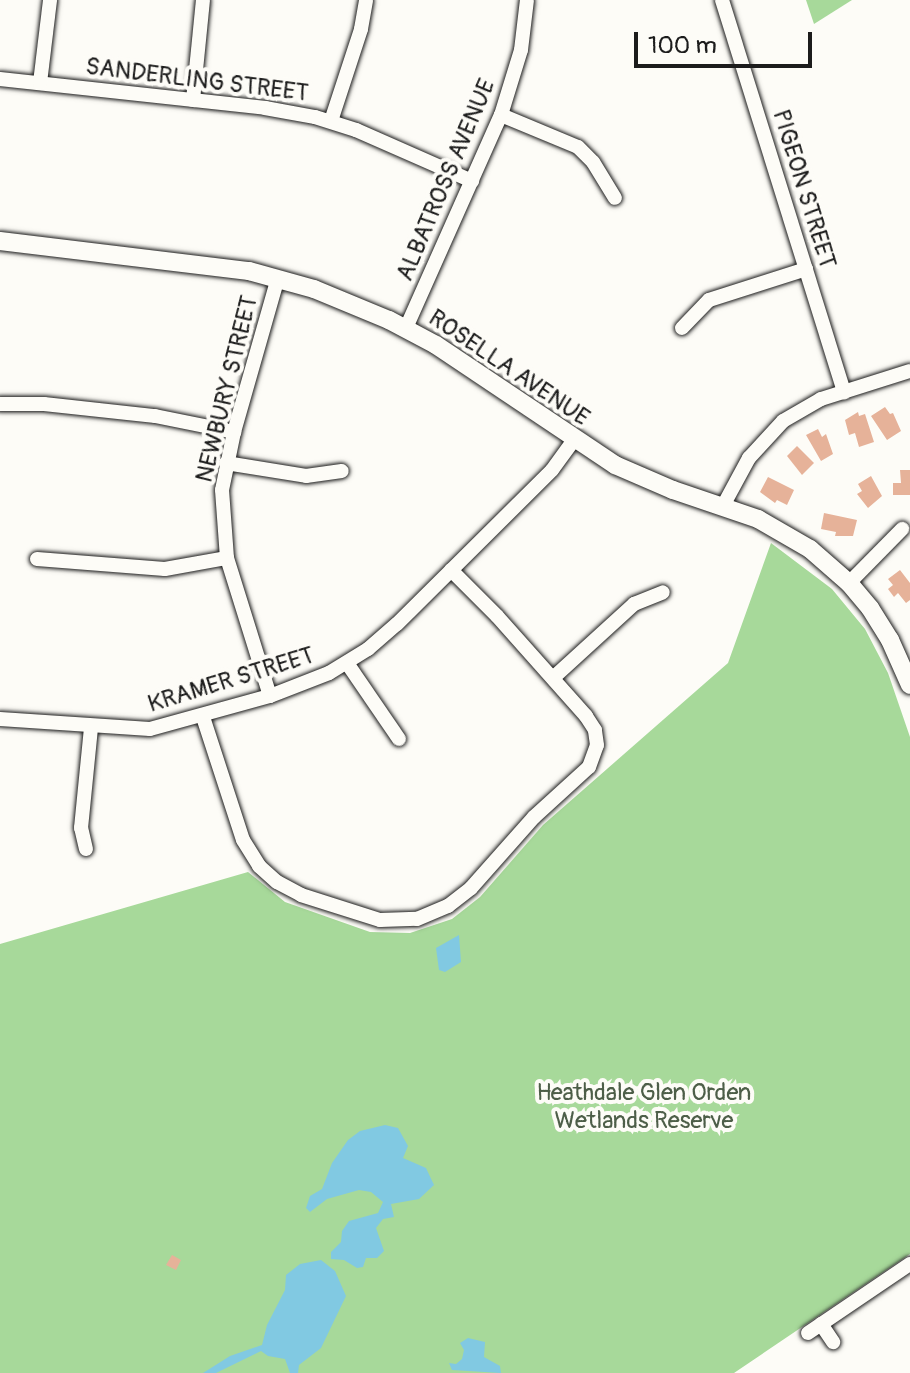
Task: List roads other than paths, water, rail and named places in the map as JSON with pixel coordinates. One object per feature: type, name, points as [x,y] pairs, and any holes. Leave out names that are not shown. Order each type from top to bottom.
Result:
[{"type":"street","points":[[40,83],[50,0]]},
{"type":"street","points":[[193,100],[203,0]]},
{"type":"street","points":[[331,121],[361,29],[366,0]]},
{"type":"street","name":"ALBATROSS AVENUE","points":[[406,328],[501,115],[521,50],[527,0]]},
{"type":"street","name":"PIGEON STREET","points":[[722,0],[844,392]]},
{"type":"street","name":"SANDERLING STREET","points":[[0,79],[265,108],[331,121],[472,181]]},
{"type":"street","points":[[501,115],[578,147],[593,162],[615,198]]},
{"type":"street","name":"ROSELLA AVENUE","points":[[0,241],[191,262],[278,278],[343,299],[406,328],[574,440],[654,483],[728,508],[787,533],[849,583],[890,640],[910,685]]},
{"type":"street","points":[[682,328],[709,300],[806,269]]},
{"type":"street","name":"NEWBURY STREET","points":[[270,696],[227,558],[222,529],[226,463],[278,278]]},
{"type":"street","points":[[728,508],[745,465],[783,421],[814,402],[910,371]]},
{"type":"street","points":[[0,404],[44,404],[155,416],[234,432]]},
{"type":"street","name":"KRAMER STREET","points":[[0,719],[150,729],[203,717],[312,681],[347,663],[397,624],[552,470],[574,440]]},
{"type":"street","points":[[226,463],[306,476],[342,471]]},
{"type":"street","points":[[849,583],[902,529]]},
{"type":"street","points":[[37,559],[165,569],[227,558]]},
{"type":"street","points":[[203,717],[239,830],[259,866],[277,882],[301,895],[372,919],[404,921],[439,911],[464,894],[521,830],[593,761],[597,745],[595,730],[553,678],[451,570]]},
{"type":"street","points":[[553,678],[634,604],[663,592]]},
{"type":"street","points":[[347,663],[399,739]]},
{"type":"street","points":[[86,849],[81,828],[91,727]]},
{"type":"street","points":[[808,1333],[909,1266]]},
{"type":"street","points":[[821,1324],[833,1342]]},
{"type":"water","points":[[459,935],[461,962],[445,972],[439,970],[436,948]]},
{"type":"water","points":[[385,1125],[398,1128],[408,1146],[403,1158],[426,1168],[434,1185],[419,1199],[391,1204],[394,1217],[383,1219],[376,1228],[384,1251],[377,1258],[366,1258],[363,1267],[357,1268],[344,1260],[331,1259],[331,1252],[341,1242],[342,1231],[349,1221],[378,1213],[383,1202],[371,1192],[359,1190],[327,1199],[310,1212],[306,1208],[310,1196],[322,1189],[332,1163],[348,1140],[360,1131]]},
{"type":"water","points":[[321,1260],[335,1271],[346,1296],[321,1348],[299,1365],[298,1373],[290,1373],[285,1359],[268,1356],[261,1351],[216,1373],[203,1373],[230,1356],[262,1345],[267,1325],[285,1290],[286,1275],[300,1264]]},
{"type":"water","points":[[468,1338],[485,1342],[484,1357],[500,1366],[501,1373],[452,1370],[449,1363],[456,1364],[462,1359],[464,1350],[460,1343]]},
{"type":"park label","name":"Heathdale Glen Orden Wetlands Reserve","points":[[644,1107]]}]
